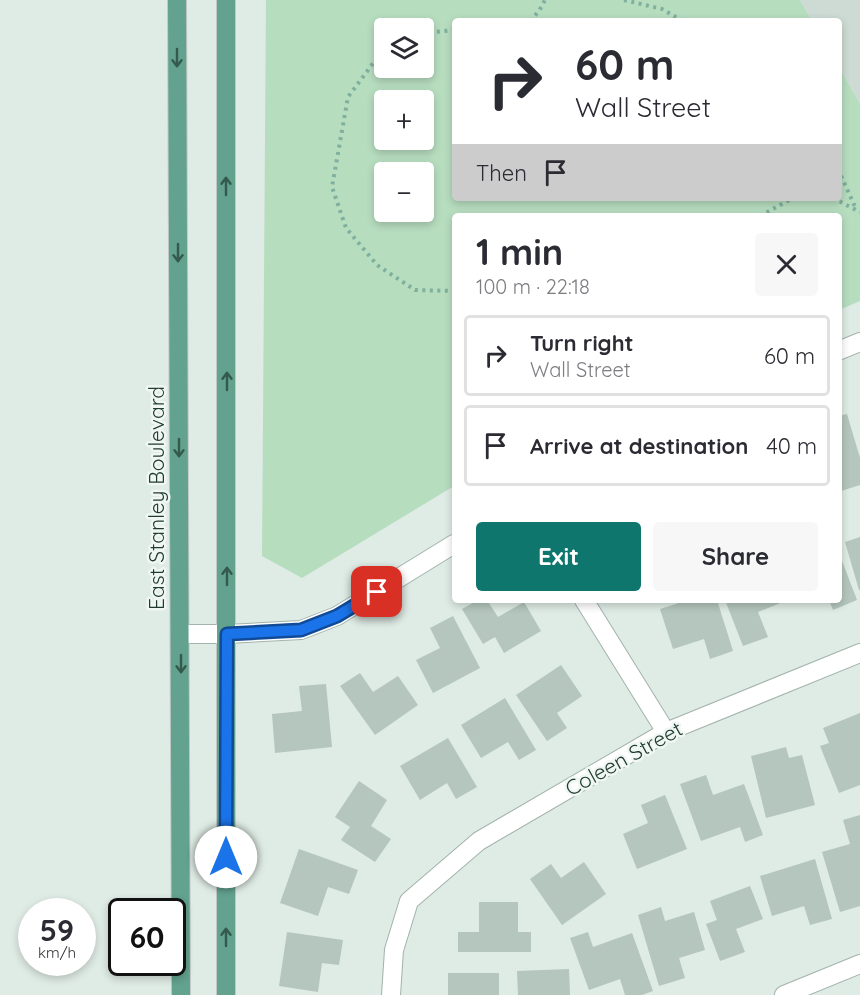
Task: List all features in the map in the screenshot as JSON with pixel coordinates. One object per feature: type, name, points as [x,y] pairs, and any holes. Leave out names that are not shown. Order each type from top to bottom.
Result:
[{"type":"main road","name":"East Stanley Boulevard","points":[[177,0],[181,995]]},
{"type":"main road","points":[[226,0],[226,995]]},
{"type":"street","points":[[842,349],[860,342]]},
{"type":"street","points":[[181,634],[301,630],[337,616],[452,545]]},
{"type":"street","points":[[586,603],[666,732]]},
{"type":"street","name":"Coleen Street","points":[[391,995],[394,950],[409,901],[479,840],[666,732],[860,653]]},
{"type":"street","points":[[784,995],[860,964]]},
{"type":"path","points":[[532,18],[545,0]]},
{"type":"path","points":[[624,0],[662,9],[678,18]]},
{"type":"path","points":[[434,32],[452,30]]},
{"type":"path","points":[[374,62],[348,97],[332,187],[346,228],[377,265],[416,290],[452,291]]},
{"type":"path","points":[[842,177],[858,211]]},
{"type":"path","points":[[766,213],[788,201]]},
{"type":"path","points":[[839,201],[858,211]]},
{"type":"shaded area","points":[[800,0],[860,0],[860,104],[842,72],[842,18],[810,18]]},
{"type":"green space","points":[[266,0],[800,0],[810,18],[452,18],[452,201],[842,201],[842,72],[860,104],[860,301],[842,309],[842,213],[452,213],[452,487],[302,578],[262,556]]},
{"type":"building","points":[[847,414],[860,458],[860,485],[842,491],[842,415]]},
{"type":"building","points":[[860,537],[860,590],[859,590],[845,542]]},
{"type":"building","points":[[842,561],[857,600],[833,610],[830,603],[842,603]]},
{"type":"building","points":[[473,603],[489,603],[498,617],[525,603],[541,631],[504,653],[495,637],[483,644],[462,609]]},
{"type":"building","points":[[679,603],[718,603],[733,651],[710,659],[704,639],[673,649],[660,609]]},
{"type":"building","points":[[726,603],[780,603],[758,612],[768,637],[743,646]]},
{"type":"building","points":[[453,616],[480,668],[433,693],[416,660],[440,648],[430,628]]},
{"type":"building","points":[[561,665],[582,696],[557,713],[567,728],[547,741],[516,695]]},
{"type":"building","points":[[360,673],[373,692],[398,676],[418,705],[375,735],[340,686]]},
{"type":"building","points":[[326,684],[332,747],[275,753],[272,714],[302,711],[299,686]]},
{"type":"building","points":[[505,698],[536,750],[519,760],[508,742],[481,758],[461,725]]},
{"type":"building","points":[[860,713],[860,785],[839,793],[820,746],[829,743],[823,728]]},
{"type":"building","points":[[448,738],[477,787],[456,799],[447,783],[420,800],[400,766]]},
{"type":"building","points":[[786,747],[789,758],[802,755],[815,805],[766,818],[751,756]]},
{"type":"building","points":[[706,775],[713,795],[744,784],[763,835],[745,842],[740,827],[701,841],[680,784]]},
{"type":"building","points":[[359,781],[387,800],[371,826],[391,839],[375,862],[341,840],[350,827],[335,817]]},
{"type":"building","points":[[665,795],[687,849],[637,869],[623,834],[648,823],[641,805]]},
{"type":"building","points":[[860,815],[860,906],[840,912],[822,852],[850,844],[843,820]]},
{"type":"building","points":[[299,849],[358,870],[349,894],[328,887],[318,916],[280,903]]},
{"type":"building","points":[[815,859],[832,919],[810,925],[804,906],[772,916],[760,876]]},
{"type":"building","points":[[584,862],[606,894],[562,925],[530,879],[551,864],[561,878]]},
{"type":"building","points":[[750,886],[763,919],[736,929],[745,952],[720,961],[706,924],[717,920],[710,901]]},
{"type":"building","points":[[479,902],[518,902],[518,932],[531,932],[531,952],[458,952],[458,932],[479,932]]},
{"type":"building","points":[[661,907],[665,921],[694,912],[705,950],[679,958],[685,978],[659,986],[638,915]]},
{"type":"building","points":[[287,932],[343,940],[339,965],[322,963],[318,992],[279,986]]},
{"type":"building","points":[[588,932],[593,947],[632,933],[653,991],[642,995],[625,995],[620,979],[589,990],[570,938]]},
{"type":"building","points":[[569,969],[570,995],[518,995],[517,971]]},
{"type":"building","points":[[448,973],[499,973],[499,995],[448,995]]},
{"type":"route","points":[[226,857],[227,634],[301,630],[337,616],[377,592]]}]
